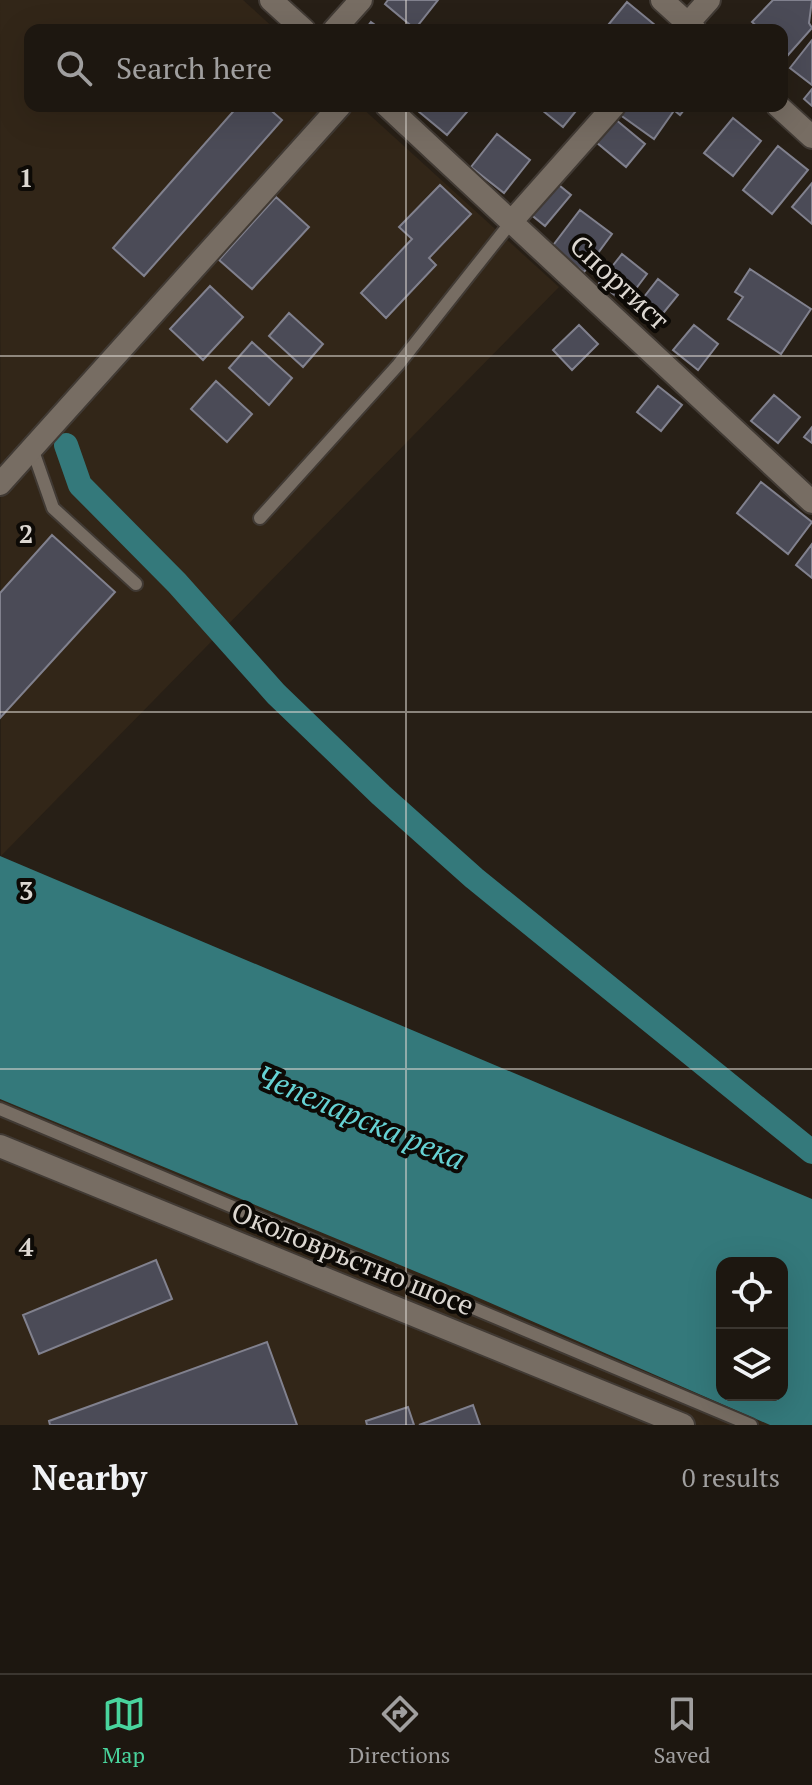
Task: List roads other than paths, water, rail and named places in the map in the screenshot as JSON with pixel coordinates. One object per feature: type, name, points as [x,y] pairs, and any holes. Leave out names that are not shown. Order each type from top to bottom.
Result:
[{"type":"street","points":[[271,0],[297,24]]},
{"type":"street","points":[[339,24],[361,0]]},
{"type":"street","points":[[662,0],[685,24]]},
{"type":"street","points":[[692,24],[709,0]]},
{"type":"street","points":[[0,484],[335,112]]},
{"type":"street","name":"Спортист","points":[[394,112],[812,502]]},
{"type":"street","points":[[512,221],[609,112]]},
{"type":"street","points":[[785,112],[812,137]]},
{"type":"street","name":"Околовръстно шосе","points":[[0,1146],[683,1425]]},
{"type":"lane","points":[[260,518],[398,365],[512,221]]},
{"type":"lane","points":[[31,447],[53,508],[136,584]]},
{"type":"lane","points":[[0,1109],[751,1425]]},
{"type":"water","name":"Чепеларска река","points":[[0,856],[812,1199],[812,1425],[770,1425],[465,1292],[0,1099]]},
{"type":"waterway","points":[[66,445],[80,485],[177,583],[276,694],[381,795],[474,878],[812,1152]]}]
